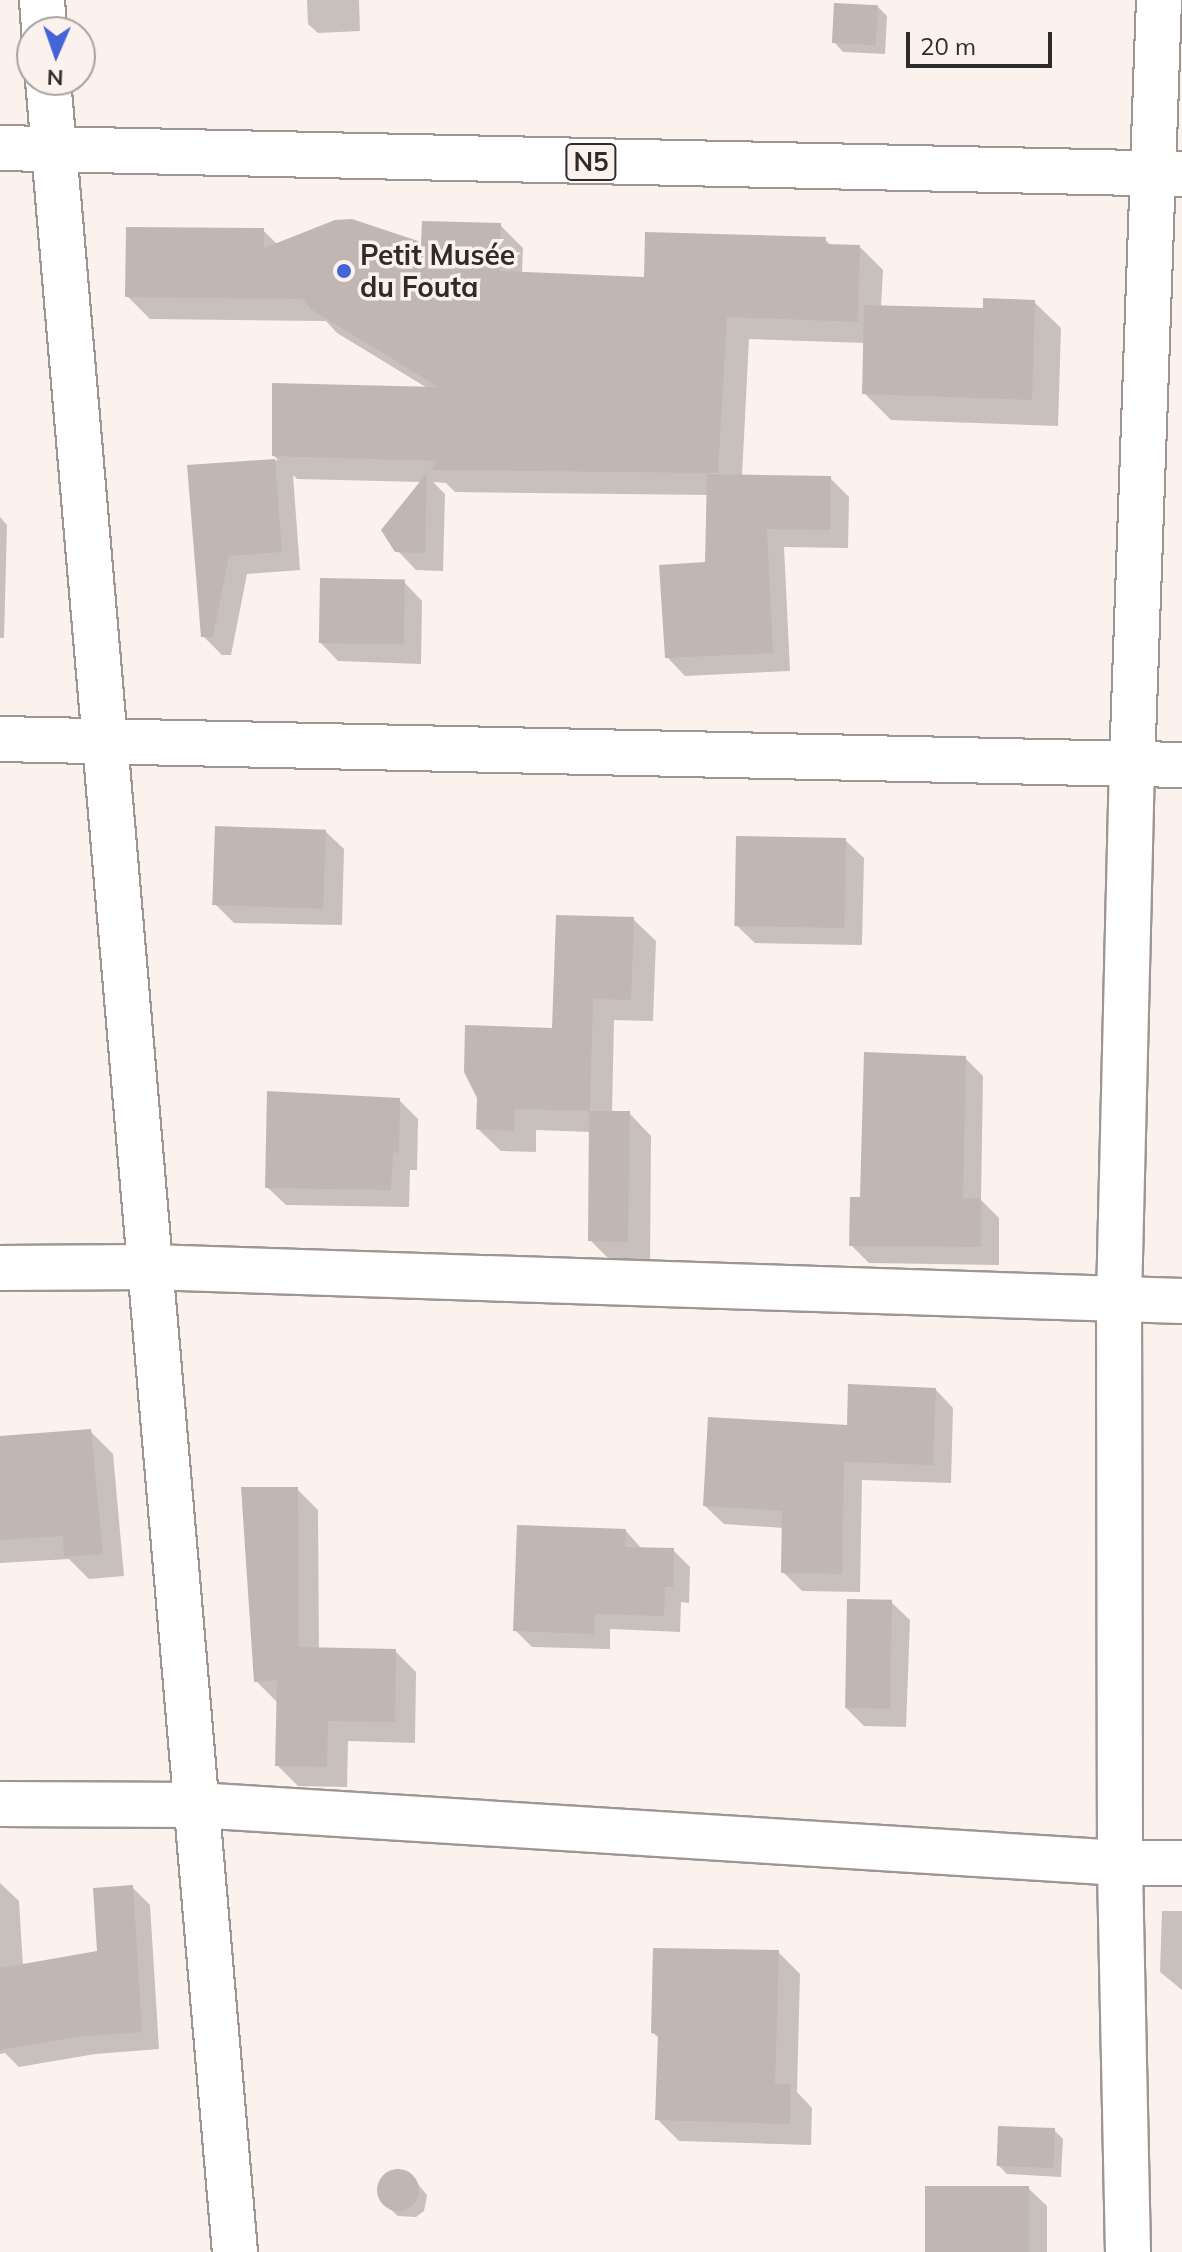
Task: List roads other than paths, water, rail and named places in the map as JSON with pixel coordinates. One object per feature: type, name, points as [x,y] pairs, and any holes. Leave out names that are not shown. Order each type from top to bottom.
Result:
[{"type":"main road","points":[[1128,2252],[1120,1863],[1119,1299],[1132,765],[1169,174],[1159,0]]},
{"type":"main road","points":[[49,96],[235,2252]]},
{"type":"main road","name":"N5","points":[[0,148],[1169,174]]},
{"type":"main road","points":[[0,739],[1182,765]]},
{"type":"main road","points":[[0,1268],[150,1267],[1182,1301]]},
{"type":"main road","points":[[0,1804],[196,1805],[1120,1863],[1182,1863]]},
{"type":"place","name":"Petit Musée du Fouta","points":[[344,271]]}]
